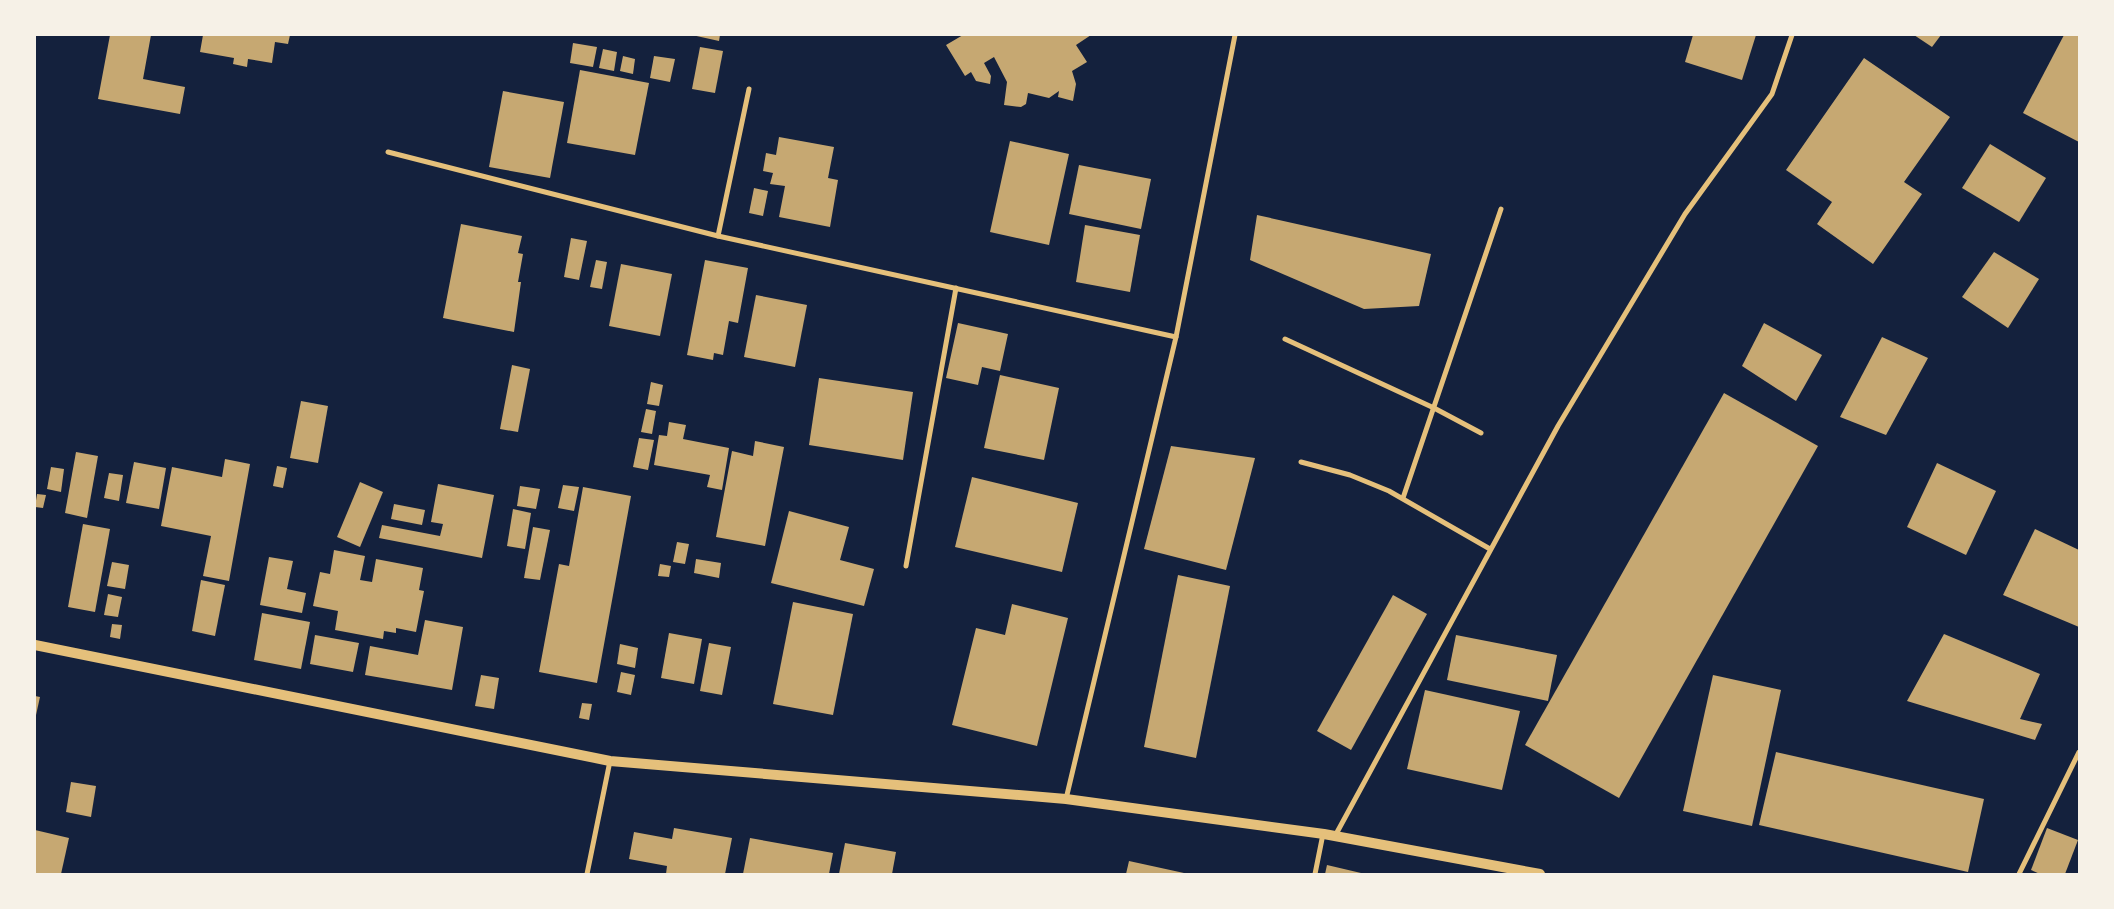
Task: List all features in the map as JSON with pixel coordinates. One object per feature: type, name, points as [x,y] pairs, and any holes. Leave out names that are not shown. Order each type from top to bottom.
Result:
[{"type":"main road","points":[[35,645],[610,761],[1066,800],[1324,834],[1540,874]]},
{"type":"street","points":[[1066,800],[1176,337],[1235,35]]},
{"type":"street","points":[[1335,836],[1558,426],[1685,214],[1772,94],[1792,35]]},
{"type":"street","points":[[718,236],[749,90]]},
{"type":"street","points":[[388,152],[718,236],[1176,337]]},
{"type":"street","points":[[1403,498],[1501,209]]},
{"type":"street","points":[[906,566],[956,288]]},
{"type":"street","points":[[1285,339],[1434,408],[1481,433]]},
{"type":"street","points":[[1301,462],[1350,475],[1403,498],[1490,549]]},
{"type":"street","points":[[2019,874],[2079,752]]},
{"type":"street","points":[[586,874],[610,761]]},
{"type":"street","points":[[1315,874],[1324,834]]},
{"type":"building","points":[[110,35],[151,35],[143,79],[185,87],[180,114],[98,99]]},
{"type":"building","points":[[203,35],[290,35],[288,44],[275,42],[272,63],[248,59],[247,67],[233,64],[234,58],[200,52]]},
{"type":"building","points":[[692,35],[720,35],[719,41]]},
{"type":"building","points":[[963,35],[1091,35],[1076,45],[1087,62],[1072,71],[1076,84],[1073,101],[1058,97],[1059,91],[1049,98],[1028,93],[1026,104],[1021,107],[1004,105],[1007,82],[994,57],[984,63],[991,76],[990,84],[976,81],[971,72],[965,76],[946,45]]},
{"type":"building","points":[[1693,35],[1756,35],[1742,80],[1685,62]]},
{"type":"building","points":[[1914,35],[1941,35],[1932,47]]},
{"type":"building","points":[[2064,35],[2079,35],[2079,142],[2023,113]]},
{"type":"building","points":[[573,43],[597,47],[593,67],[570,63]]},
{"type":"building","points":[[700,47],[723,51],[715,93],[692,89]]},
{"type":"building","points":[[603,49],[617,52],[614,71],[599,68]]},
{"type":"building","points":[[623,56],[635,59],[633,74],[620,71]]},
{"type":"building","points":[[654,56],[675,59],[670,82],[650,78]]},
{"type":"building","points":[[1864,58],[1950,117],[1904,182],[1922,194],[1873,264],[1817,224],[1832,202],[1786,170]]},
{"type":"building","points":[[580,70],[649,83],[635,155],[567,143]]},
{"type":"building","points":[[503,91],[564,102],[550,178],[489,167]]},
{"type":"building","points":[[779,137],[834,147],[828,178],[838,180],[830,227],[779,217],[785,186],[770,184],[773,173],[763,171],[766,153],[776,155]]},
{"type":"building","points":[[1010,141],[1069,154],[1049,245],[990,232]]},
{"type":"building","points":[[1990,144],[2046,178],[2019,222],[1962,188]]},
{"type":"building","points":[[1079,165],[1151,179],[1141,229],[1069,214]]},
{"type":"building","points":[[754,188],[768,191],[763,216],[749,213]]},
{"type":"building","points":[[1257,215],[1431,254],[1419,306],[1364,309],[1250,260]]},
{"type":"building","points":[[461,224],[522,236],[518,253],[523,254],[518,282],[521,282],[514,332],[443,318]]},
{"type":"building","points":[[1085,225],[1140,235],[1130,292],[1076,282]]},
{"type":"building","points":[[571,238],[587,241],[579,280],[564,277]]},
{"type":"building","points":[[1994,252],[2039,279],[2008,328],[1962,297]]},
{"type":"building","points":[[596,260],[607,262],[602,289],[590,287]]},
{"type":"building","points":[[705,260],[748,268],[738,323],[729,321],[723,355],[714,353],[713,360],[687,355]]},
{"type":"building","points":[[621,264],[672,274],[660,336],[609,326]]},
{"type":"building","points":[[756,295],[807,305],[795,367],[744,357]]},
{"type":"building","points":[[958,323],[1008,334],[1000,371],[982,367],[978,385],[946,378]]},
{"type":"building","points":[[1764,323],[1822,355],[1796,401],[1742,366]]},
{"type":"building","points":[[1882,337],[1928,358],[1886,435],[1840,417]]},
{"type":"building","points":[[512,365],[530,369],[518,432],[500,429]]},
{"type":"building","points":[[1000,375],[1059,388],[1044,460],[984,448]]},
{"type":"building","points":[[819,378],[913,392],[903,460],[809,445]]},
{"type":"building","points":[[651,382],[663,385],[659,406],[647,404]]},
{"type":"building","points":[[1724,393],[1818,446],[1619,798],[1525,745]]},
{"type":"building","points":[[301,401],[328,406],[318,463],[290,458]]},
{"type":"building","points":[[646,409],[656,411],[652,434],[641,432]]},
{"type":"building","points":[[669,422],[686,425],[683,439],[729,448],[722,490],[707,487],[710,475],[654,465],[659,435],[667,436]]},
{"type":"building","points":[[639,438],[654,440],[648,470],[633,467]]},
{"type":"building","points":[[755,441],[784,447],[765,546],[716,537],[732,451],[753,456]]},
{"type":"building","points":[[1171,446],[1255,458],[1226,570],[1144,549]]},
{"type":"building","points":[[76,452],[98,456],[87,518],[65,513]]},
{"type":"building","points":[[225,459],[250,464],[229,581],[203,576],[211,536],[161,526],[172,467],[222,477]]},
{"type":"building","points":[[134,462],[166,468],[159,509],[126,503]]},
{"type":"building","points":[[1937,463],[1996,491],[1966,555],[1907,527]]},
{"type":"building","points":[[277,466],[287,468],[283,488],[273,486]]},
{"type":"building","points":[[51,467],[64,469],[61,492],[47,489]]},
{"type":"building","points":[[109,473],[123,475],[119,501],[104,498]]},
{"type":"building","points":[[972,477],[1078,503],[1062,572],[955,547]]},
{"type":"building","points":[[360,482],[383,492],[360,547],[337,537]]},
{"type":"building","points":[[438,484],[494,495],[482,558],[379,538],[382,525],[440,536],[443,524],[431,522]]},
{"type":"building","points":[[563,485],[579,487],[574,511],[558,508]]},
{"type":"building","points":[[520,486],[540,489],[536,509],[517,506]]},
{"type":"building","points":[[583,487],[631,496],[597,683],[539,672],[559,564],[569,566]]},
{"type":"building","points":[[37,494],[46,495],[43,508],[35,507]]},
{"type":"building","points":[[394,504],[425,510],[422,525],[391,519]]},
{"type":"building","points":[[513,509],[531,513],[525,549],[507,546]]},
{"type":"building","points":[[789,511],[849,527],[840,560],[874,569],[864,606],[771,583]]},
{"type":"building","points":[[83,524],[110,529],[95,612],[68,607]]},
{"type":"building","points":[[533,527],[550,530],[540,580],[524,578]]},
{"type":"building","points":[[2035,529],[2079,550],[2079,627],[2003,595]]},
{"type":"building","points":[[677,542],[689,544],[685,564],[673,562]]},
{"type":"building","points":[[334,550],[365,556],[360,580],[372,582],[376,559],[423,568],[419,590],[424,591],[416,632],[396,628],[396,633],[384,631],[383,639],[335,630],[338,611],[313,606],[320,572],[330,574]]},
{"type":"building","points":[[269,557],[293,561],[287,589],[306,593],[302,613],[260,605]]},
{"type":"building","points":[[696,559],[721,563],[719,578],[694,573]]},
{"type":"building","points":[[112,562],[129,565],[125,589],[107,586]]},
{"type":"building","points":[[660,564],[671,566],[669,577],[658,576]]},
{"type":"building","points":[[1178,575],[1230,586],[1196,758],[1144,747]]},
{"type":"building","points":[[201,580],[225,585],[215,636],[192,631]]},
{"type":"building","points":[[108,594],[122,597],[118,617],[104,615]]},
{"type":"building","points":[[1393,595],[1427,614],[1351,750],[1317,731]]},
{"type":"building","points":[[793,602],[853,614],[833,715],[773,704]]},
{"type":"building","points":[[1012,604],[1068,618],[1037,746],[952,725],[976,628],[1005,635]]},
{"type":"building","points":[[262,613],[310,622],[301,669],[254,660]]},
{"type":"building","points":[[425,620],[463,627],[452,690],[365,675],[370,646],[418,655]]},
{"type":"building","points":[[112,624],[122,625],[120,639],[110,637]]},
{"type":"building","points":[[669,633],[702,639],[694,684],[661,678]]},
{"type":"building","points":[[1944,634],[2040,674],[2020,719],[2042,724],[2035,740],[1907,701]]},
{"type":"building","points":[[315,635],[359,643],[353,672],[310,664]]},
{"type":"building","points":[[1456,635],[1557,655],[1548,701],[1447,680]]},
{"type":"building","points":[[709,643],[731,647],[722,695],[700,691]]},
{"type":"building","points":[[620,644],[638,648],[635,668],[617,664]]},
{"type":"building","points":[[621,672],[635,675],[631,695],[617,692]]},
{"type":"building","points":[[481,675],[499,678],[494,709],[475,706]]},
{"type":"building","points":[[1713,675],[1781,690],[1752,826],[1683,811]]},
{"type":"building","points":[[1425,690],[1520,711],[1502,790],[1407,769]]},
{"type":"building","points":[[35,696],[40,697],[36,715],[35,715]]},
{"type":"building","points":[[582,703],[592,704],[589,720],[579,718]]},
{"type":"building","points":[[1776,752],[1984,799],[1968,872],[1759,825]]},
{"type":"building","points":[[71,782],[96,786],[91,817],[66,812]]},
{"type":"building","points":[[674,828],[732,838],[725,874],[666,874],[667,866],[629,859],[634,832],[672,839]]},
{"type":"building","points":[[2047,828],[2078,840],[2065,874],[2040,874],[2031,870]]},
{"type":"building","points":[[35,830],[69,838],[61,874],[35,874]]},
{"type":"building","points":[[750,838],[833,853],[829,874],[743,874]]},
{"type":"building","points":[[845,843],[896,852],[892,874],[839,874]]},
{"type":"building","points":[[1129,861],[1184,873],[1184,874],[1126,874]]},
{"type":"building","points":[[1327,865],[1361,873],[1361,874],[1325,874]]}]
